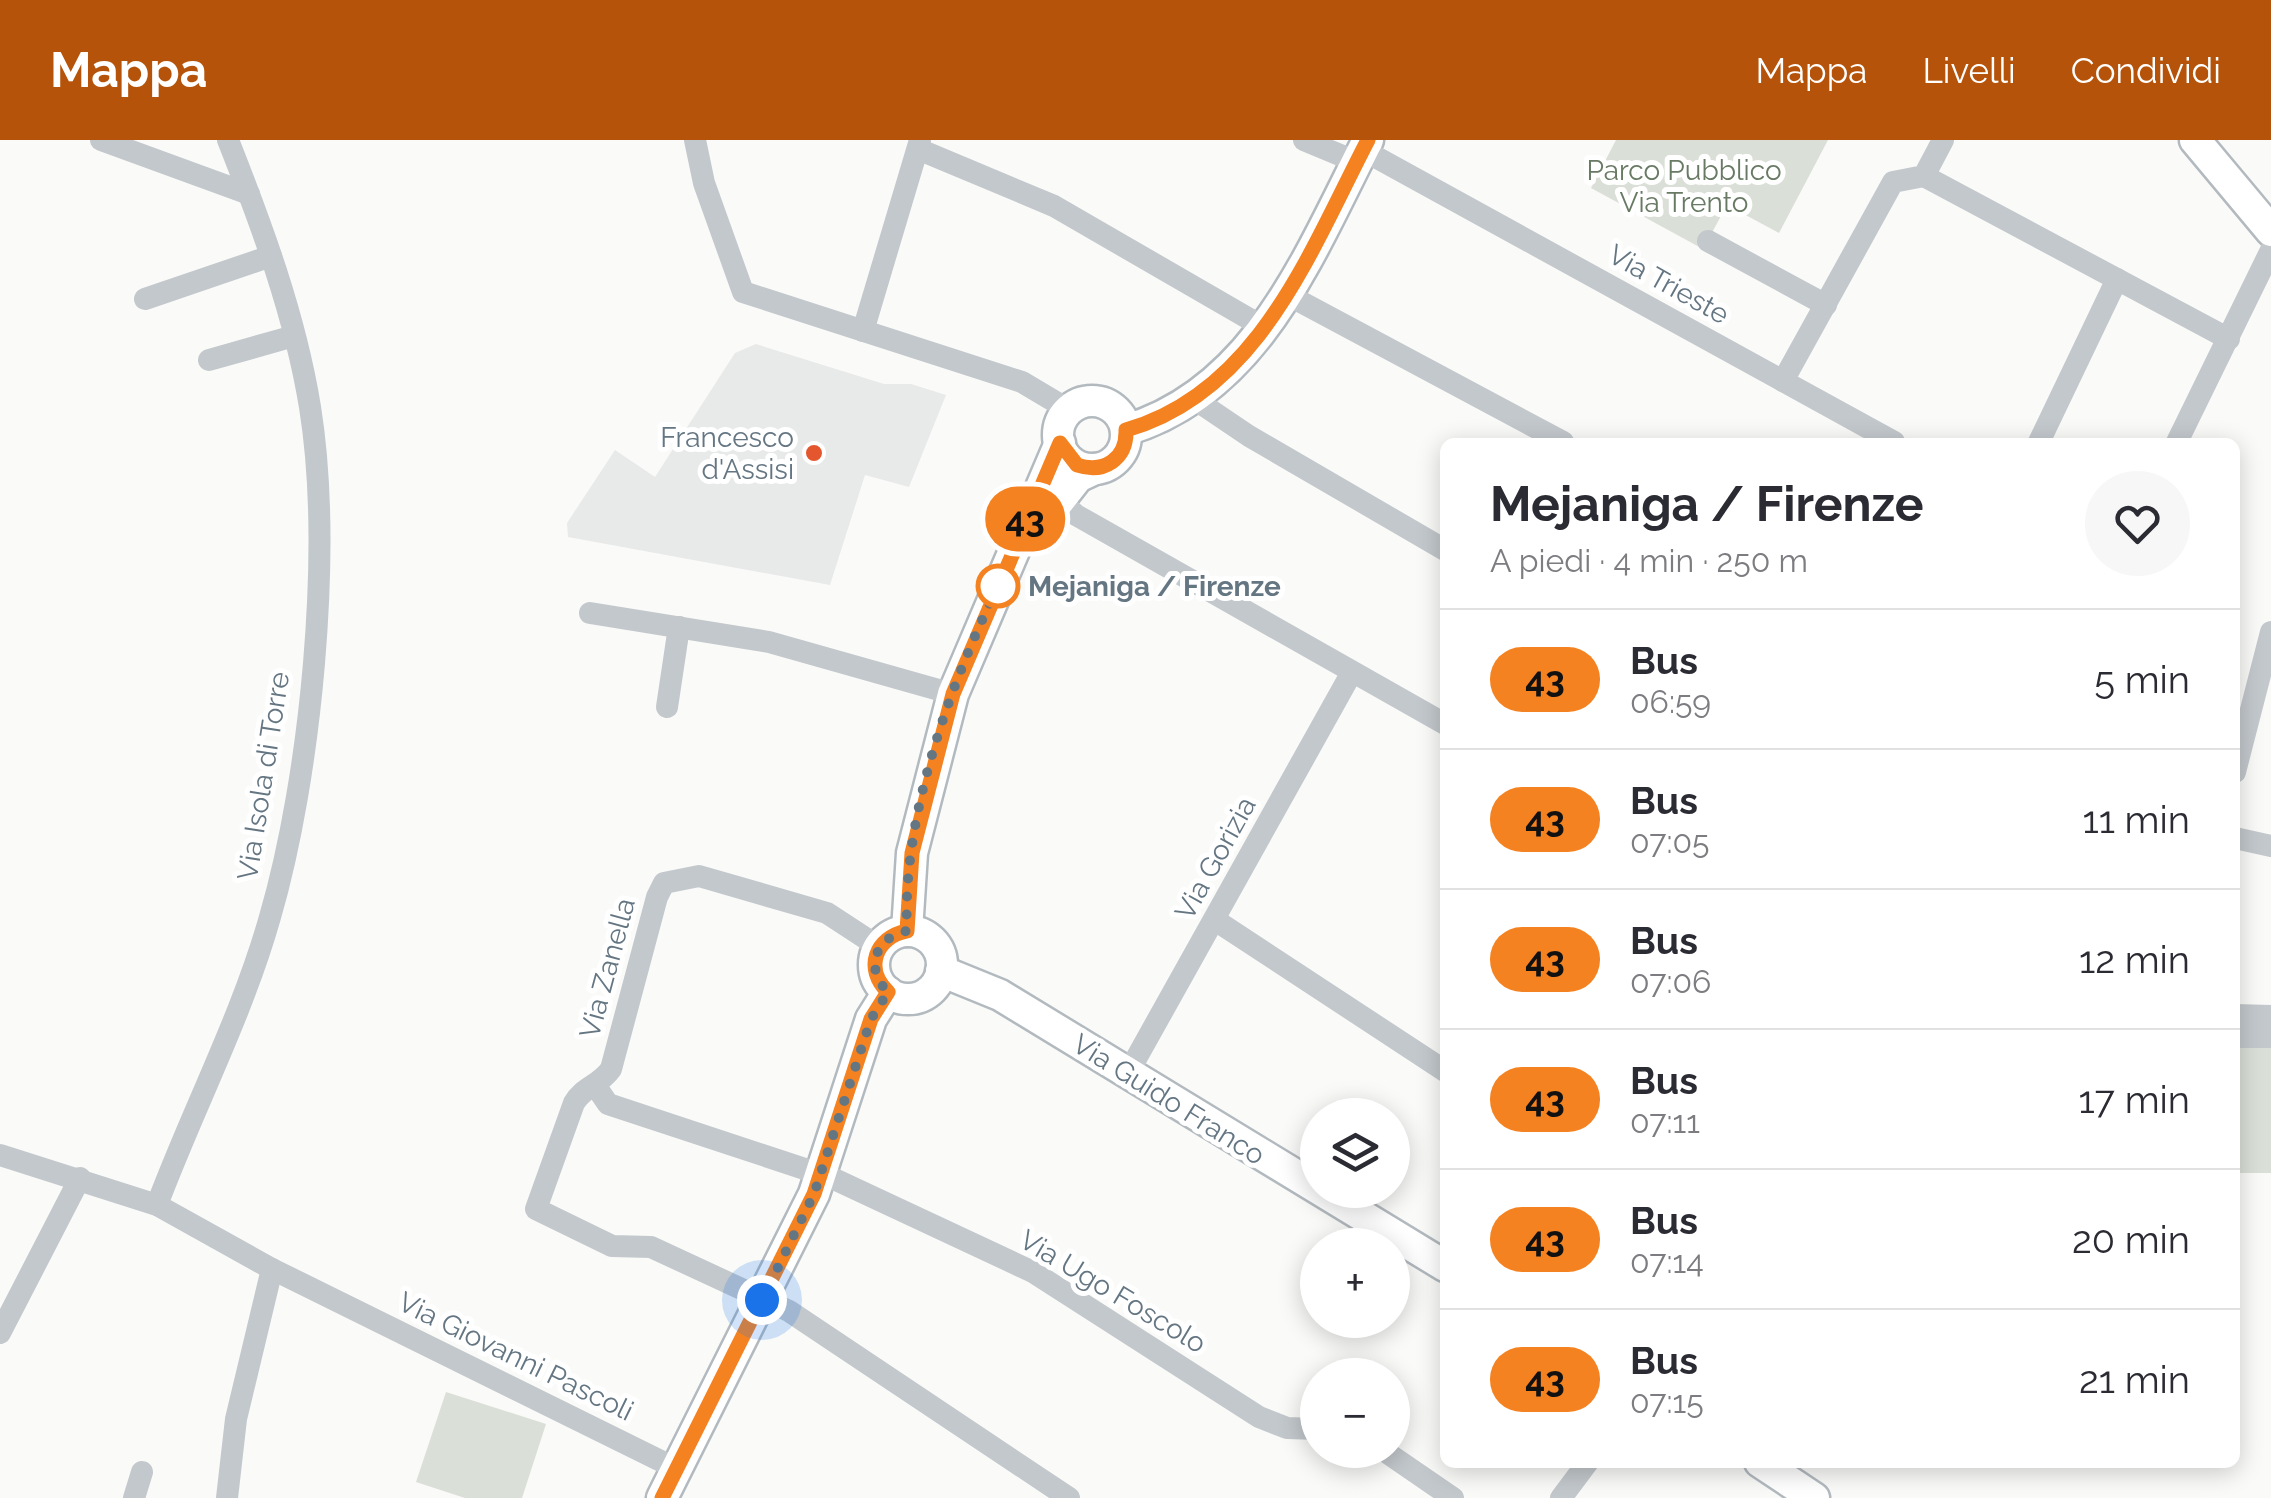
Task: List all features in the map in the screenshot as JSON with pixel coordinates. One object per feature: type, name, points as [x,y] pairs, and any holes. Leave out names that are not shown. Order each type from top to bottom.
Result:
[{"type":"main road","points":[[2195,140],[2271,230]]},
{"type":"main road","points":[[1126,430],[1152,422],[1197,396],[1266,328],[1363,151]]},
{"type":"main road","points":[[907,931],[912,853],[953,694],[979,624],[1013,558],[1058,500],[1078,478],[1119,456],[1126,430],[1108,404],[1088,401],[1069,410],[1060,425],[1055,462],[1024,520],[1013,558]]},
{"type":"main road","points":[[1060,443],[1069,460],[1095,469]]},
{"type":"main road","points":[[907,931],[933,943],[941,970],[934,986],[920,996],[903,998],[888,992],[874,966],[879,947],[888,937],[907,931]]},
{"type":"main road","name":"Via Guido Franco","points":[[941,970],[1000,995],[1440,1263]]},
{"type":"main road","points":[[662,1498],[822,1174],[871,1019],[888,992]]},
{"type":"main road","points":[[1769,1468],[1814,1498]]},
{"type":"street","points":[[102,140],[249,194]]},
{"type":"street","name":"Via Isola di Torre","points":[[157,1205],[256,961],[271,914],[308,709],[318,541],[314,445],[294,336],[271,256],[228,140]]},
{"type":"street","points":[[695,140],[704,183],[743,292],[1022,382],[1069,410]]},
{"type":"street","name":"Via Trieste","points":[[1304,140],[1363,151],[1887,438]]},
{"type":"street","points":[[1924,176],[1943,140]]},
{"type":"street","points":[[863,331],[919,145],[1054,206],[1266,328]]},
{"type":"street","points":[[1783,381],[1893,182],[1924,176],[2230,339]]},
{"type":"street","points":[[1708,241],[1826,305]]},
{"type":"street","points":[[2179,438],[2271,250]]},
{"type":"street","points":[[146,299],[271,256]]},
{"type":"street","points":[[2040,438],[2118,279]]},
{"type":"street","points":[[1288,294],[1556,438]]},
{"type":"street","points":[[209,360],[294,336]]},
{"type":"street","points":[[1197,396],[1206,407],[1249,436],[1440,547]]},
{"type":"street","points":[[1058,500],[1078,516],[1440,721]]},
{"type":"street","points":[[590,613],[769,642],[953,694]]},
{"type":"street","points":[[667,707],[679,627]]},
{"type":"street","points":[[2240,753],[2271,632]]},
{"type":"street","name":"Via Gorizia","points":[[1128,1073],[1352,672]]},
{"type":"street","points":[[2240,839],[2271,846]]},
{"type":"street","name":"Via Zanella","points":[[762,1300],[651,1246],[612,1246],[536,1210],[574,1102],[580,1092],[596,1085],[611,1069],[656,897],[664,883],[699,876],[827,913],[879,947]]},
{"type":"street","points":[[1216,920],[1440,1067]]},
{"type":"street","points":[[2240,1015],[2271,1016]]},
{"type":"street","points":[[2240,1037],[2271,1037]]},
{"type":"street","name":"Via Ugo Foscolo","points":[[596,1085],[608,1104],[822,1174],[1033,1272],[1259,1417],[1287,1428],[1300,1428]]},
{"type":"street","name":"Via Giovanni Pascoli","points":[[0,1155],[157,1205],[331,1299],[675,1468]]},
{"type":"street","points":[[0,1333],[80,1178]]},
{"type":"street","points":[[227,1498],[236,1419],[272,1269]]},
{"type":"street","points":[[762,1300],[788,1311],[1069,1498]]},
{"type":"street","points":[[1409,1468],[1453,1498]]},
{"type":"street","points":[[1561,1498],[1584,1468]]},
{"type":"street","points":[[134,1498],[142,1472]]},
{"type":"shaded area","points":[[756,344],[884,384],[911,384],[946,395],[909,487],[865,475],[830,585],[568,537],[567,523],[615,450],[655,477],[735,353]]},
{"type":"green space","name":"Parco Pubblico Via Trento","points":[[1616,140],[1828,140],[1779,233],[1727,205],[1703,249],[1591,188]]},
{"type":"green space","points":[[2240,1043],[2271,1044],[2271,1173],[2240,1173]]},
{"type":"green space","points":[[446,1392],[546,1424],[522,1498],[465,1498],[416,1482]]},
{"type":"bus line","name":"43","points":[[662,1498],[822,1174],[871,1019],[888,992],[876,976],[875,956],[888,937],[907,931],[912,853],[927,781],[953,694],[967,652],[1013,558],[1024,520],[1055,462],[1060,443],[1069,460],[1077,465],[1095,469],[1112,462],[1124,448],[1126,430],[1175,411],[1250,347],[1288,294],[1368,140]]},
{"type":"place","name":"Francesco d'Assisi","points":[[814,453]]},
{"type":"place","name":"Mejaniga / Firenze","points":[[998,586]]},
{"type":"route","points":[[762,1300],[814,1194],[871,1019],[888,992],[876,976],[875,956],[888,937],[907,931],[912,853],[927,781],[967,652],[998,586]]}]
